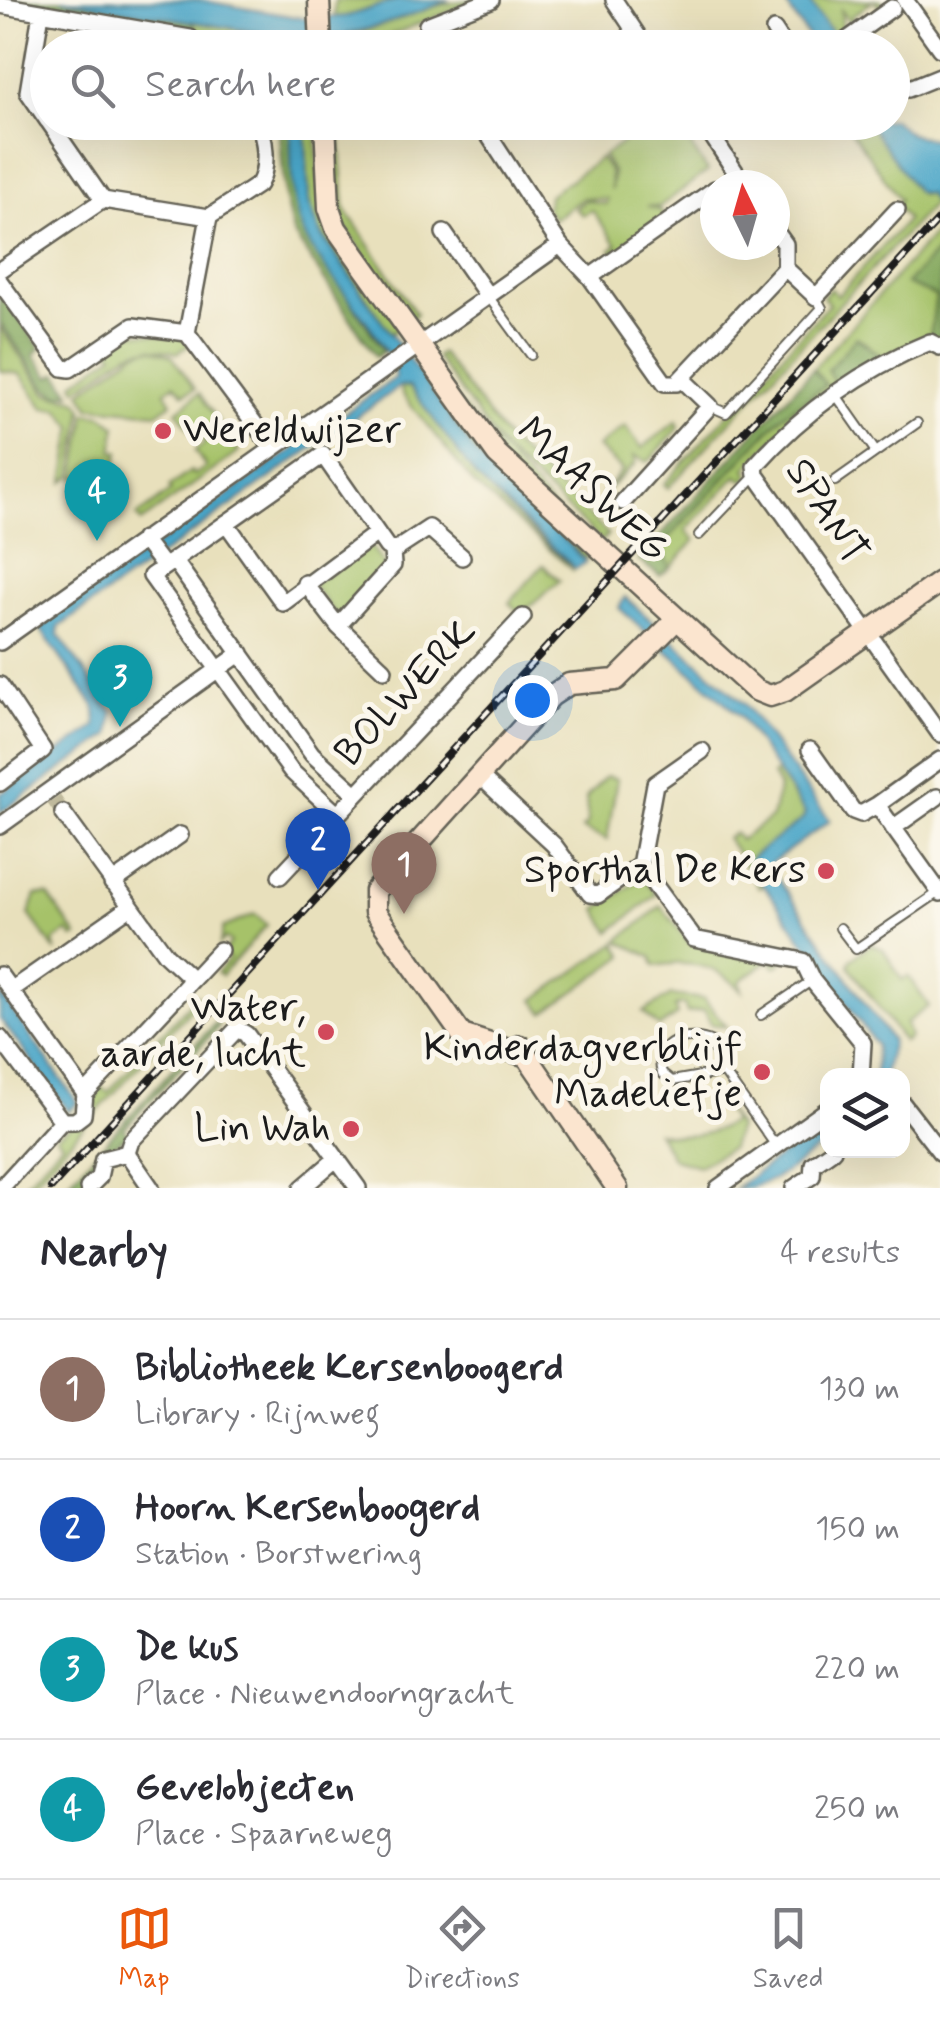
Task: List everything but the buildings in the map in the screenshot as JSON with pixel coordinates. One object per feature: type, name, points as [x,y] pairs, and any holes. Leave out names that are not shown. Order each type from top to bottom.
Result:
[{"type":"street","points":[[428,30],[426,25],[491,0]]},
{"type":"street","points":[[614,0],[634,30]]},
{"type":"street","points":[[859,30],[897,2],[940,50]]},
{"type":"street","points":[[0,5],[144,30]]},
{"type":"street","points":[[38,30],[41,12]]},
{"type":"street","points":[[910,88],[940,76]]},
{"type":"street","points":[[61,140],[103,200]]},
{"type":"street","points":[[0,270],[103,200],[209,217],[260,184],[264,176],[263,140]]},
{"type":"street","name":"MAASWEG","points":[[326,140],[329,208],[336,228],[412,349],[497,454],[666,630],[770,696],[940,582]]},
{"type":"street","points":[[493,140],[536,202],[535,208],[560,246],[590,277],[665,383],[682,380],[785,268],[785,260]]},
{"type":"street","points":[[715,140],[734,170]]},
{"type":"street","points":[[590,277],[700,200]]},
{"type":"street","points":[[785,268],[816,297],[897,210]]},
{"type":"street","points":[[188,333],[209,217]]},
{"type":"street","points":[[444,233],[488,296]]},
{"type":"street","points":[[337,814],[290,771],[151,576],[158,555],[272,447],[560,246]]},
{"type":"street","points":[[0,282],[63,368],[70,369],[133,326],[188,333],[272,447]]},
{"type":"street","name":"SPANT","points":[[940,347],[930,342],[884,362],[789,428],[755,466],[756,475],[940,734]]},
{"type":"street","points":[[623,502],[710,406],[682,380]]},
{"type":"street","points":[[0,642],[158,555],[226,523],[323,455],[392,551],[392,565],[338,626]]},
{"type":"street","points":[[226,523],[283,603],[377,533]]},
{"type":"street","points":[[392,551],[429,528],[462,557]]},
{"type":"street","points":[[158,555],[241,654],[312,754],[356,794]]},
{"type":"street","points":[[306,583],[338,626],[384,670]]},
{"type":"street","name":"BOLWERK","points":[[280,876],[522,617]]},
{"type":"street","points":[[617,1188],[510,1036],[450,1018],[375,912],[374,896],[386,875],[562,687],[616,680],[666,630]]},
{"type":"street","points":[[0,826],[55,801],[241,654]]},
{"type":"street","points":[[0,685],[43,750],[0,783]]},
{"type":"street","points":[[810,750],[853,811],[861,814],[940,760]]},
{"type":"street","points":[[478,775],[554,845],[590,894],[598,895],[640,865],[655,784],[702,751]]},
{"type":"street","points":[[893,828],[937,798]]},
{"type":"street","points":[[55,801],[166,955],[192,980]]},
{"type":"street","points":[[878,805],[940,892]]},
{"type":"street","points":[[112,883],[180,835]]},
{"type":"street","points":[[640,865],[694,938],[803,961],[812,980],[862,1042],[862,1068]]},
{"type":"street","points":[[10,990],[130,906]]},
{"type":"street","points":[[2,1188],[62,1121],[75,1121],[83,1114],[85,1094],[220,950]]},
{"type":"street","points":[[0,975],[85,1094]]},
{"type":"street","points":[[98,1184],[100,1164],[107,1156],[126,1153],[141,1130],[237,1029],[246,1034],[358,1188]]},
{"type":"street","points":[[2,1043],[62,1121]]},
{"type":"street","points":[[910,1113],[940,1152]]},
{"type":"street","points":[[718,1188],[820,1115]]},
{"type":"street","points":[[126,1153],[150,1188]]},
{"type":"street","points":[[302,1188],[336,1158]]},
{"type":"street","points":[[794,1188],[816,1182],[813,1164],[822,1158]]},
{"type":"lane","points":[[488,296],[531,355]]},
{"type":"lane","points":[[710,406],[720,414],[726,412],[822,308],[816,297]]},
{"type":"lane","name":"SPANT","points":[[836,395],[876,452]]},
{"type":"lane","name":"SPANT","points":[[834,481],[917,424]]},
{"type":"lane","points":[[699,535],[756,475]]},
{"type":"lane","points":[[840,928],[856,949],[940,892]]},
{"type":"lane","points":[[761,1015],[812,980]]},
{"type":"lane","points":[[724,1072],[672,1081],[662,1073],[660,1057],[667,1046],[680,1040],[706,1039],[715,1047],[724,1072],[776,1146]]},
{"type":"green space","points":[[0,0],[62,0],[191,21],[197,30],[149,30]]},
{"type":"green space","points":[[335,0],[396,0],[348,16],[346,30],[333,30]]},
{"type":"green space","points":[[478,0],[403,30],[368,30],[444,4]]},
{"type":"green space","points":[[808,0],[874,0],[851,17],[856,24],[853,26],[841,10],[843,30],[830,30]]},
{"type":"green space","points":[[191,21],[242,30],[197,30]]},
{"type":"green space","points":[[280,140],[291,140],[295,203],[303,230],[384,351],[376,357],[293,233],[285,199]]},
{"type":"green space","points":[[306,140],[317,140],[319,195],[399,328],[391,334],[316,224],[309,202]]},
{"type":"green space","points":[[331,140],[340,140],[345,209],[416,314],[410,321],[339,217]]},
{"type":"green space","points":[[626,140],[687,140],[707,170],[700,170],[700,177],[659,207],[647,206],[660,210],[666,219],[615,256],[611,250],[617,245],[592,210],[583,215],[575,209],[585,200],[606,204],[607,199],[583,198],[554,219],[546,208],[549,195],[600,158],[610,172],[611,190],[613,173],[603,156]]},
{"type":"green space","points":[[857,140],[881,140],[921,195],[928,193],[934,203],[668,488],[664,484],[829,304],[823,297],[830,289],[838,295],[907,220],[896,205],[900,200]]},
{"type":"green space","points":[[940,227],[940,253],[907,284],[936,296],[930,337],[882,357],[860,339],[837,389],[783,428],[746,469],[750,474],[744,481],[737,476],[686,530],[695,540],[670,568],[660,548],[782,416],[825,386],[813,369]]},
{"type":"green space","points":[[938,250],[940,340],[930,337],[936,296],[906,284]]},
{"type":"green space","points":[[0,294],[41,348],[34,355],[50,377],[58,373],[71,393],[59,395],[46,388],[0,322]]},
{"type":"green space","points":[[0,327],[46,393],[77,400],[83,408],[72,476],[64,482],[73,427],[59,409],[44,408],[20,374],[0,371]]},
{"type":"green space","points":[[128,332],[181,337],[192,343],[178,353],[145,349],[123,356],[77,389],[74,383],[114,354],[109,347]]},
{"type":"green space","points":[[856,337],[882,357],[837,389],[828,370]]},
{"type":"green space","points":[[151,348],[172,356],[195,389],[184,394],[174,384],[165,391],[172,403],[158,413],[90,407],[81,392],[135,353]]},
{"type":"green space","points":[[441,353],[505,437],[608,534],[602,541],[504,451],[436,357]]},
{"type":"green space","points":[[425,365],[593,551],[586,558],[477,455],[417,370]]},
{"type":"green space","points":[[813,369],[826,385],[782,416],[660,547],[670,568],[660,576],[638,560]]},
{"type":"green space","points":[[401,386],[410,387],[476,477],[574,571],[475,485],[402,394]]},
{"type":"green space","points":[[199,393],[239,452],[141,522],[137,516],[171,491],[169,487],[191,471],[194,475],[206,467],[195,451],[206,442],[198,431],[193,434],[177,411]]},
{"type":"green space","points":[[86,413],[102,415],[116,426],[113,451],[119,452],[105,508],[81,475],[75,479]]},
{"type":"green space","points":[[677,421],[679,428],[648,462],[634,456],[636,463],[602,495],[622,470],[597,447],[625,426],[642,448]]},
{"type":"green space","points":[[371,546],[386,568],[342,614],[334,613],[312,584]]},
{"type":"green space","points":[[543,565],[560,581],[521,614],[509,603]]},
{"type":"green space","points":[[776,772],[805,813],[804,819],[750,858],[749,864],[763,885],[759,888],[727,838],[735,833],[740,840],[772,817],[779,787],[772,775]]},
{"type":"green space","points":[[606,776],[617,779],[607,840],[582,829],[588,823],[586,798]]},
{"type":"green space","points":[[643,877],[656,895],[610,932],[597,909]]},
{"type":"green space","points":[[36,895],[48,895],[77,936],[73,938],[68,932],[54,941],[56,952],[29,914]]},
{"type":"green space","points":[[661,906],[689,942],[781,960],[781,964],[775,967],[769,960],[740,981],[742,991],[723,975],[702,966],[655,966],[652,957],[618,941]]},
{"type":"green space","points":[[255,914],[267,925],[221,976],[217,973],[229,959],[223,953],[231,943],[226,938],[220,944],[223,928]]},
{"type":"green space","points":[[616,943],[624,956],[544,1013],[534,1000]]},
{"type":"green space","points":[[871,944],[883,949],[902,980],[908,976],[929,1006],[906,1023],[910,1037],[904,1042],[849,966],[851,959]]},
{"type":"green space","points":[[197,995],[200,999],[33,1182],[21,1188],[62,1143],[56,1136],[91,1112],[93,1096],[101,1087],[108,1092]]},
{"type":"green space","points":[[671,995],[704,999],[727,1027],[711,1024],[704,1010],[687,1013],[684,1004],[675,1006],[677,1015],[659,1027],[643,1012]]},
{"type":"green space","points":[[215,1023],[219,1026],[124,1129],[129,1135],[104,1151],[82,1187],[76,1182],[63,1188]]},
{"type":"green space","points":[[723,1105],[738,1127],[731,1148],[699,1166],[673,1159],[657,1132],[686,1136],[714,1131],[732,1122]]},
{"type":"water","points":[[62,0],[200,0],[307,19],[348,16],[396,0],[449,0],[362,30],[243,30]]},
{"type":"water","points":[[783,0],[808,0],[830,30],[803,30]]},
{"type":"water","points":[[910,134],[940,141],[940,182],[934,190],[939,197],[934,203],[928,194],[917,192],[880,140],[910,140]]},
{"type":"water","points":[[291,140],[306,140],[309,202],[321,235],[477,455],[586,562],[576,569],[476,477],[410,387],[400,386],[59,627],[58,634],[113,712],[110,735],[0,813],[0,794],[96,726],[95,707],[39,627],[395,378],[382,345],[311,247],[302,230],[293,191]]},
{"type":"water","points":[[625,597],[746,705],[830,821],[768,865],[892,1041],[886,1068],[875,1068],[876,1045],[749,864],[750,858],[803,819],[805,813],[740,716],[619,608]]},
{"type":"water","points":[[0,993],[78,1103],[69,1112],[0,1019]]},
{"type":"water","points":[[820,1128],[820,1147],[795,1166],[761,1184],[735,1188]]},
{"type":"tunnel","points":[[54,800],[63,813]]},
{"type":"railway","points":[[51,1188],[940,218]]},
{"type":"place","name":"Wereldwijzer","points":[[163,431]]},
{"type":"place","name":"Gevelobjecten","points":[[97,541]]},
{"type":"place","name":"De kus","points":[[120,727]]},
{"type":"place","name":"Sporthal De Kers","points":[[826,871]]},
{"type":"place","name":"Hoorn Kersenboogerd","points":[[318,890]]},
{"type":"place","name":"Bibliotheek Kersenboogerd","points":[[404,914]]},
{"type":"place","name":"Water, aarde, lucht","points":[[326,1032]]},
{"type":"place","name":"Kinderdagverbliijf Madeliefje","points":[[762,1072]]},
{"type":"place","name":"Lin Wah","points":[[351,1129]]}]
